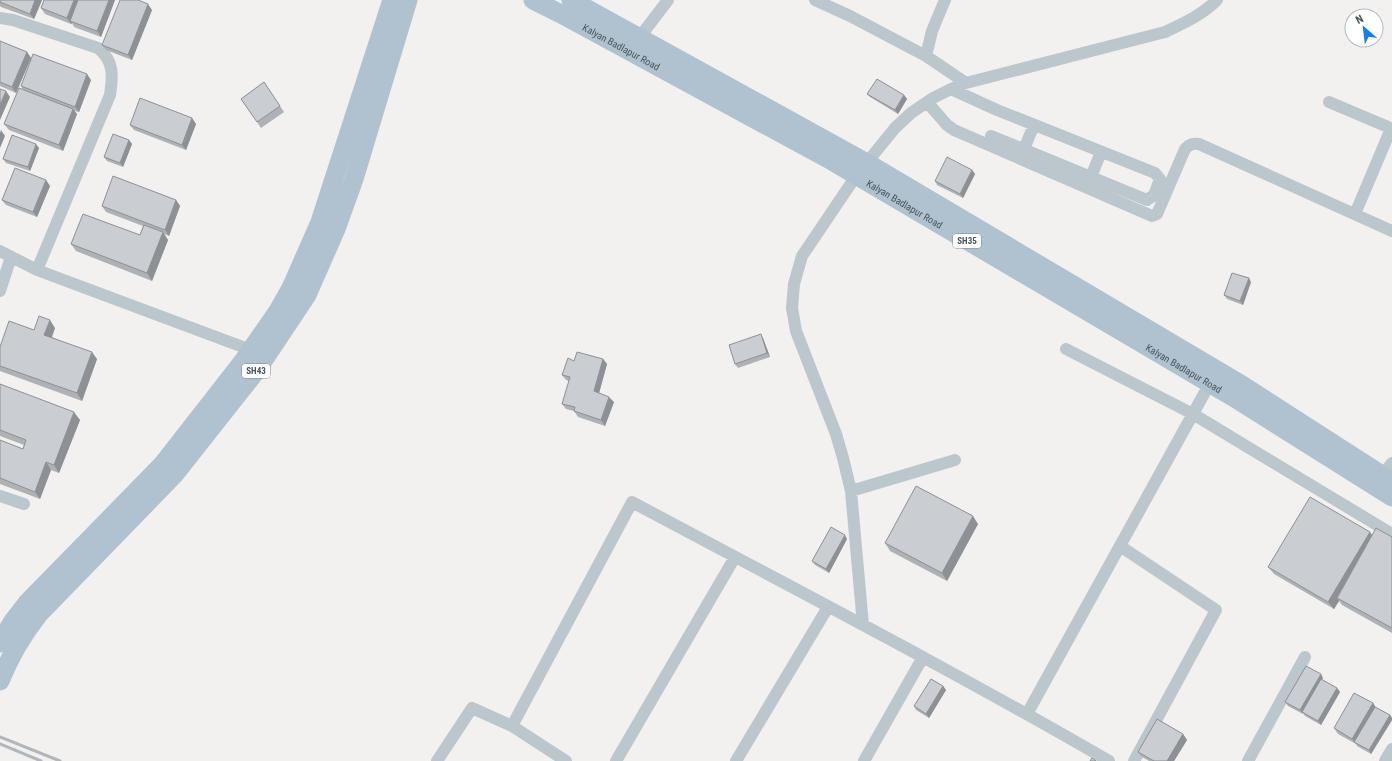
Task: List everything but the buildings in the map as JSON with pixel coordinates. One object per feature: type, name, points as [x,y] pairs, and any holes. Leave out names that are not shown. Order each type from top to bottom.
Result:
[{"type":"main road","name":"SH43","points":[[0,681],[26,630],[39,614],[174,475],[258,354],[278,311],[292,288],[320,222],[392,0]]},
{"type":"main road","name":"SH43","points":[[0,643],[13,621],[27,603],[162,465],[307,295],[336,228],[354,179],[408,0]]},
{"type":"main road","name":"Kalyan Badlapur Road","points":[[533,0],[634,44]]},
{"type":"main road","name":"Kalyan Badlapur Road","points":[[571,0],[634,44],[832,161],[862,169],[1385,476],[1392,497]]},
{"type":"main road","name":"Kalyan Badlapur Road","points":[[862,169],[1210,383],[1238,391]]},
{"type":"street","points":[[634,44],[668,0]]},
{"type":"street","points":[[815,0],[850,16],[926,56],[966,83]]},
{"type":"street","points":[[926,56],[932,31],[945,0]]},
{"type":"street","points":[[863,625],[851,490],[836,434],[796,331],[792,308],[794,284],[802,256],[862,169],[895,128],[911,113],[927,102],[966,83],[1165,32],[1188,22],[1210,7],[1217,0]]},
{"type":"street","points":[[0,18],[13,20],[98,48],[105,54],[111,64],[112,79],[110,95],[37,270]]},
{"type":"street","points":[[951,89],[1034,125],[1155,173],[1160,179],[1154,195],[1146,200],[992,136]]},
{"type":"street","points":[[927,102],[947,125],[954,130],[1154,217],[1157,214],[1185,149],[1191,144],[1195,143],[1392,232]]},
{"type":"street","points":[[1329,102],[1388,128],[1390,131],[1355,214]]},
{"type":"street","points":[[1024,149],[1034,125]]},
{"type":"street","points":[[1091,177],[1101,152]]},
{"type":"street","points":[[0,251],[37,270],[258,354]]},
{"type":"street","points":[[0,291],[11,257]]},
{"type":"street","points":[[1066,349],[1193,414],[1392,534]]},
{"type":"street","points":[[1027,714],[1210,383]]},
{"type":"street","points":[[851,490],[956,460]]},
{"type":"street","points":[[0,496],[24,504]]},
{"type":"street","points":[[512,726],[632,502],[923,657],[1109,761]]},
{"type":"street","points":[[1120,546],[1216,610],[1134,761]]},
{"type":"street","points":[[616,761],[735,557]]},
{"type":"street","points":[[736,761],[828,607]]},
{"type":"street","points":[[864,761],[923,657]]},
{"type":"street","points":[[1248,761],[1305,657]]},
{"type":"street","points":[[436,761],[472,708],[512,726],[566,761]]},
{"type":"street","points":[[1385,761],[1392,749]]},
{"type":"railway","points":[[0,737],[60,761]]},
{"type":"railway","points":[[0,744],[41,761]]}]
